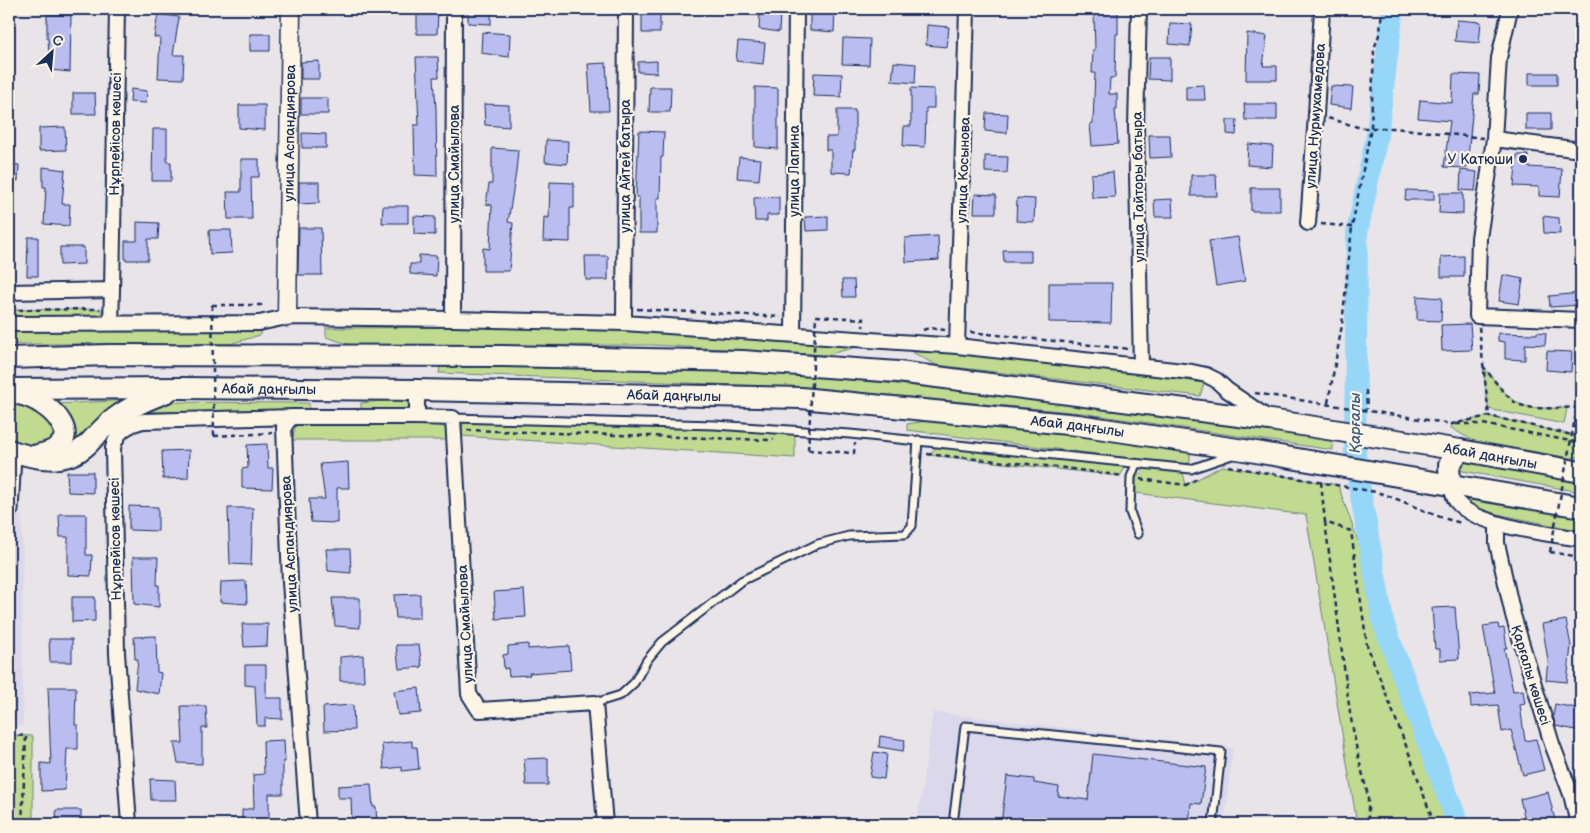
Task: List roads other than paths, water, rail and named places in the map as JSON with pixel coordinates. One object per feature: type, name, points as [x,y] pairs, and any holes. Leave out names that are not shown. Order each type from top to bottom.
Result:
[{"type":"main road","points":[[9,358],[109,356],[502,356],[743,361],[898,372],[1270,420]]},
{"type":"main road","points":[[19,453],[45,460],[60,459],[74,454],[86,446],[115,418],[130,408],[180,388]]},
{"type":"main road","name":"Абай даңғылы","points":[[9,391],[180,388],[417,390],[801,398],[1078,425],[1244,450],[1335,475],[1372,472],[1581,507]]},
{"type":"main road","points":[[9,391],[27,395],[51,409],[61,421],[65,431],[64,439],[53,451],[19,453]]},
{"type":"main road","name":"Абай даңғылы","points":[[1270,420],[1460,450],[1581,472]]},
{"type":"main road","points":[[1450,484],[1449,465],[1460,450]]},
{"type":"street","name":"Нұрпейісов көшесі","points":[[110,316],[117,9]]},
{"type":"street","name":"улица Аспандиярова","points":[[287,317],[291,9]]},
{"type":"street","name":"улица Смайылова","points":[[453,319],[454,9]]},
{"type":"street","name":"улица Айтей батыра","points":[[624,323],[626,9]]},
{"type":"street","name":"улица Лапина","points":[[793,334],[796,9]]},
{"type":"street","name":"улица Косынова","points":[[957,346],[968,9]]},
{"type":"street","name":"улица Тайторы батыра","points":[[1139,9],[1136,126],[1141,366]]},
{"type":"street","name":"улица Нурмухамедова","points":[[1308,224],[1322,9]]},
{"type":"street","points":[[1510,9],[1499,58],[1494,139],[1480,238],[1477,316],[1581,320]]},
{"type":"street","points":[[1494,139],[1581,150]]},
{"type":"street","points":[[9,292],[112,290]]},
{"type":"street","points":[[9,324],[110,316],[260,323],[287,317],[453,319],[624,323],[957,346],[1206,375],[1216,380],[1270,420]]},
{"type":"street","points":[[417,390],[417,417]]},
{"type":"street","name":"Нұрпейісов көшесі","points":[[129,824],[117,653],[113,448],[115,438],[121,430],[133,423],[143,421],[293,417]]},
{"type":"street","points":[[293,417],[417,417],[453,424]]},
{"type":"street","name":"улица Аспандиярова","points":[[293,417],[288,421],[284,430],[290,582],[308,824]]},
{"type":"street","name":"улица Смайылова","points":[[453,424],[469,694],[479,710],[595,703]]},
{"type":"street","points":[[1450,484],[1455,500],[1473,514],[1497,524],[1581,539]]},
{"type":"street","name":"Қарғалы көшесі","points":[[1497,524],[1497,543],[1513,616],[1552,744],[1571,794],[1578,824]]},
{"type":"street","points":[[595,703],[605,824]]},
{"type":"lane","points":[[453,424],[716,425],[918,440],[1191,469],[1244,450]]},
{"type":"lane","points":[[595,703],[621,695],[634,684],[647,660],[662,642],[740,581],[818,544],[849,536],[905,534],[912,526],[918,440]]},
{"type":"lane","points":[[14,511],[19,453]]},
{"type":"lane","points":[[1136,464],[1131,477],[1130,512],[1138,534]]},
{"type":"lane","points":[[953,824],[965,726],[1221,752],[1213,824]]},
{"type":"waterway","name":"Қарғалы","points":[[1393,9],[1377,135],[1357,233],[1355,461],[1383,622],[1458,824]]},
{"type":"place","name":"У Катюши","points":[[1523,159]]}]
